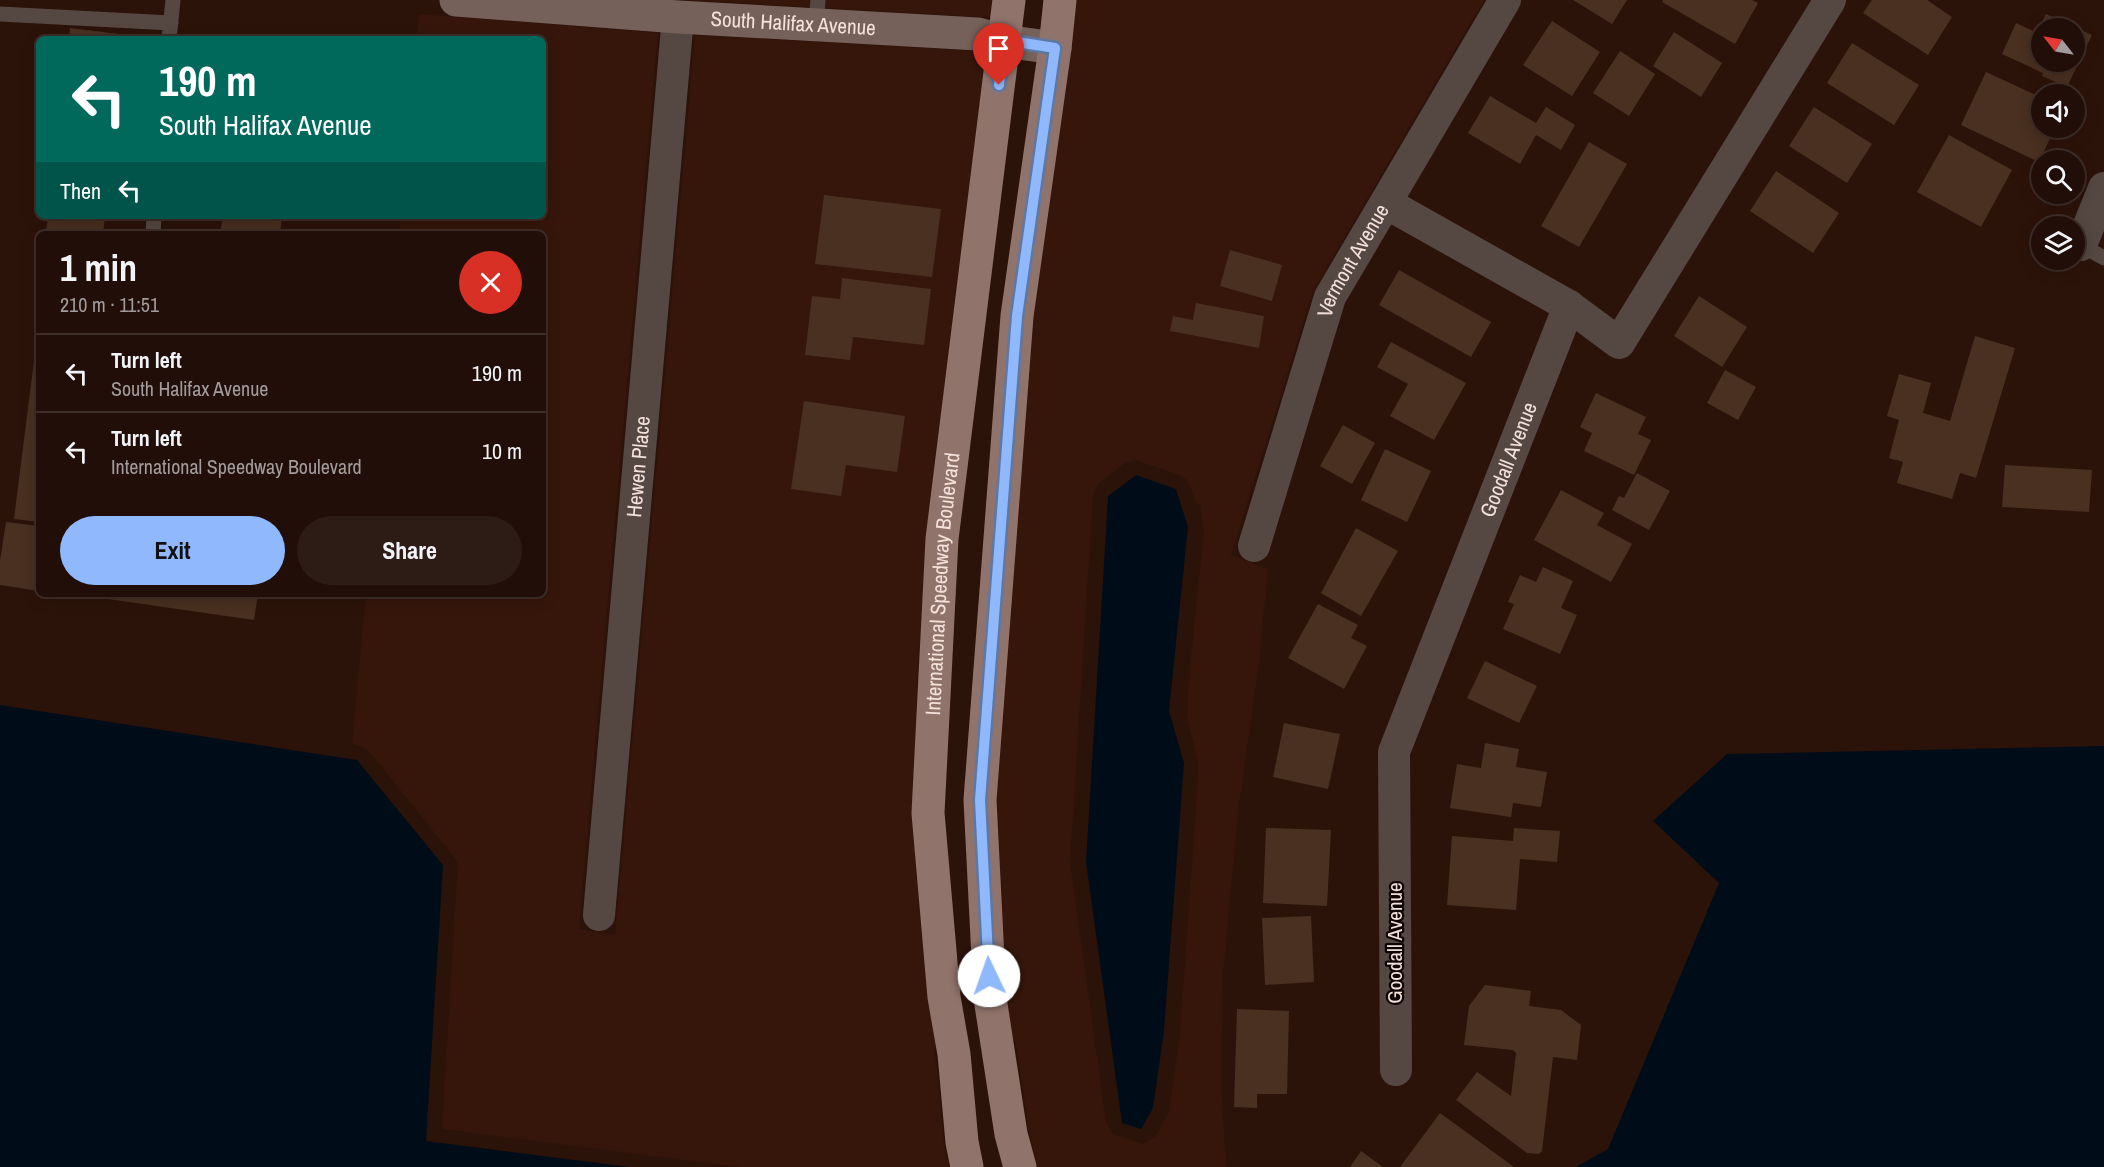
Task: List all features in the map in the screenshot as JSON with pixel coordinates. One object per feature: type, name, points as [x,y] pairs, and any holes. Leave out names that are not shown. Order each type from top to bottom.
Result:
[{"type":"main road","name":"International Speedway Boulevard","points":[[967,1167],[962,1142],[954,1054],[944,997],[928,813],[942,539],[1009,0]]},
{"type":"main road","points":[[1020,1167],[1011,1134],[990,998],[980,800],[1017,316],[1060,0]]},
{"type":"street","name":"South Halifax Avenue","points":[[456,0],[678,17],[758,16],[817,12],[978,34],[1055,48]]},
{"type":"street","name":"Vermont Avenue","points":[[1254,546],[1330,297],[1505,0]]},
{"type":"street","points":[[1386,203],[1569,306],[1619,343],[1830,0]]},
{"type":"street","name":"Hewen Place","points":[[598,915],[678,17]]},
{"type":"street","points":[[2093,252],[2104,188]]},
{"type":"street","name":"Goodall Avenue","points":[[1396,1070],[1394,752],[1569,306]]},
{"type":"lane","points":[[169,36],[172,0]]},
{"type":"lane","points":[[0,14],[171,23]]},
{"type":"shaded area","points":[[685,0],[1018,0],[1016,19]]},
{"type":"shaded area","points":[[1056,0],[1484,0],[1313,291],[1231,555],[1267,569],[1268,564],[1260,655],[1238,812],[1223,973],[1221,1084],[1226,1167],[1038,1167],[1029,1132],[1016,1043],[1011,1034],[975,828]],"holes":[[[1135,460],[1180,475],[1188,481],[1197,504],[1201,506],[1204,530],[1187,717],[1199,765],[1180,1033],[1169,1112],[1155,1137],[1142,1144],[1113,1134],[1106,1123],[1070,862],[1093,494],[1098,484],[1125,463]]]},
{"type":"shaded area","points":[[419,14],[658,33],[579,929],[615,935],[695,35],[1012,53],[950,552],[935,1053],[944,1143],[949,1167],[741,1167],[442,1129],[458,862],[369,751],[362,746],[352,744],[366,597],[546,597],[546,231],[399,231],[400,219],[546,219],[546,36],[416,36]]},
{"type":"shaded area","points":[[1136,475],[1176,489],[1188,527],[1169,711],[1184,763],[1164,1031],[1153,1108],[1141,1129],[1122,1123],[1086,862],[1108,496]]},
{"type":"shaded area","points":[[0,705],[357,760],[443,865],[426,1141],[629,1167],[0,1167]]},
{"type":"shaded area","points":[[2104,746],[2104,1167],[1576,1167],[1608,1149],[1719,883],[1653,821],[1727,754]]},
{"type":"building","points":[[1573,0],[1627,0],[1612,24]]},
{"type":"building","points":[[1663,0],[1752,0],[1758,3],[1735,44],[1662,2]]},
{"type":"building","points":[[1872,0],[1927,0],[1952,17],[1928,55],[1863,13]]},
{"type":"building","points":[[1552,21],[1600,52],[1572,96],[1523,65]]},
{"type":"building","points":[[2016,23],[2031,30],[2031,67],[2002,54]]},
{"type":"building","points":[[70,28],[127,35],[127,36],[69,36]]},
{"type":"building","points":[[1674,32],[1722,63],[1701,97],[1653,66]]},
{"type":"building","points":[[2085,32],[2092,35],[2085,50]]},
{"type":"building","points":[[1852,43],[1919,85],[1894,125],[1827,83]]},
{"type":"building","points":[[1620,51],[1655,74],[1629,116],[1593,93]]},
{"type":"building","points":[[1986,72],[2031,93],[2031,138],[2050,138],[2045,150],[2031,150],[2031,158],[1961,125]]},
{"type":"building","points":[[2041,72],[2074,72],[2068,84],[2060,84],[2042,76]]},
{"type":"building","points":[[1490,96],[1536,123],[1546,107],[1575,125],[1561,150],[1536,135],[1520,164],[1468,133]]},
{"type":"building","points":[[1814,107],[1872,144],[1847,183],[1789,146]]},
{"type":"building","points":[[1949,135],[2012,170],[1981,227],[1917,192]]},
{"type":"building","points":[[1589,142],[1627,164],[1579,247],[1541,226]]},
{"type":"building","points":[[1776,171],[1839,213],[1813,253],[1750,211]]},
{"type":"building","points":[[824,195],[941,209],[932,277],[815,264]]},
{"type":"building","points":[[48,219],[105,219],[103,231],[46,231]]},
{"type":"building","points":[[222,219],[282,219],[280,231],[220,231]]},
{"type":"building","points":[[1230,250],[1282,265],[1272,301],[1220,286]]},
{"type":"building","points":[[1399,270],[1491,322],[1471,357],[1379,305]]},
{"type":"building","points":[[842,278],[931,289],[924,345],[853,337],[850,360],[805,355],[812,296],[840,299]]},
{"type":"building","points":[[1699,296],[1747,327],[1722,367],[1674,336]]},
{"type":"building","points":[[1196,303],[1264,316],[1259,348],[1170,331],[1173,316],[1193,320]]},
{"type":"building","points":[[1975,336],[2015,348],[1976,478],[1960,473],[1952,499],[1897,483],[1903,462],[1889,458],[1899,420],[1887,416],[1899,374],[1931,383],[1923,413],[1950,421]]},
{"type":"building","points":[[1391,342],[1466,383],[1434,440],[1390,416],[1408,384],[1377,367]]},
{"type":"building","points":[[36,345],[36,522],[14,519]]},
{"type":"building","points":[[1725,370],[1756,387],[1738,420],[1707,403]]},
{"type":"building","points":[[1596,393],[1646,417],[1638,434],[1651,440],[1634,475],[1584,451],[1592,433],[1580,427]]},
{"type":"building","points":[[804,401],[905,416],[897,472],[846,465],[841,496],[791,489]]},
{"type":"building","points":[[1343,425],[1375,443],[1352,484],[1320,466]]},
{"type":"building","points":[[1385,449],[1431,471],[1407,522],[1361,500]]},
{"type":"building","points":[[2005,465],[2092,470],[2089,512],[2002,507]]},
{"type":"building","points":[[1637,473],[1670,491],[1649,530],[1612,510],[1619,496],[1624,498]]},
{"type":"building","points":[[1561,490],[1604,513],[1597,525],[1632,544],[1611,582],[1534,540]]},
{"type":"building","points":[[6,522],[36,526],[36,591],[0,585],[0,561]]},
{"type":"building","points":[[1356,528],[1398,551],[1361,616],[1321,593]]},
{"type":"building","points":[[1543,567],[1573,581],[1561,608],[1577,615],[1560,654],[1503,629],[1514,604],[1508,602],[1520,575],[1536,582]]},
{"type":"building","points":[[94,597],[258,597],[254,620]]},
{"type":"building","points":[[1318,604],[1358,625],[1351,638],[1367,646],[1344,689],[1288,658]]},
{"type":"building","points":[[1485,661],[1537,686],[1519,723],[1467,698]]},
{"type":"building","points":[[1284,723],[1340,734],[1328,789],[1273,777]]},
{"type":"building","points":[[1485,743],[1519,749],[1516,767],[1547,772],[1541,807],[1513,803],[1511,817],[1450,808],[1457,764],[1481,768]]},
{"type":"building","points":[[1266,828],[1331,830],[1327,906],[1263,903]]},
{"type":"building","points":[[1514,828],[1560,831],[1557,862],[1520,859],[1516,910],[1447,905],[1452,836],[1513,841]]},
{"type":"building","points":[[1311,916],[1314,982],[1265,985],[1262,918]]},
{"type":"building","points":[[1485,985],[1531,991],[1529,1006],[1561,1010],[1581,1025],[1577,1060],[1553,1057],[1542,1151],[1539,1154],[1527,1153],[1456,1100],[1477,1072],[1511,1096],[1516,1053],[1513,1050],[1464,1045],[1469,1006]]},
{"type":"building","points":[[1237,1009],[1289,1011],[1287,1094],[1257,1094],[1257,1108],[1234,1107]]},
{"type":"building","points":[[1440,1113],[1514,1167],[1400,1167]]},
{"type":"building","points":[[1361,1151],[1383,1167],[1350,1167]]},
{"type":"route","points":[[989,976],[980,800],[1017,316],[1055,48],[1004,40],[999,85]]}]
